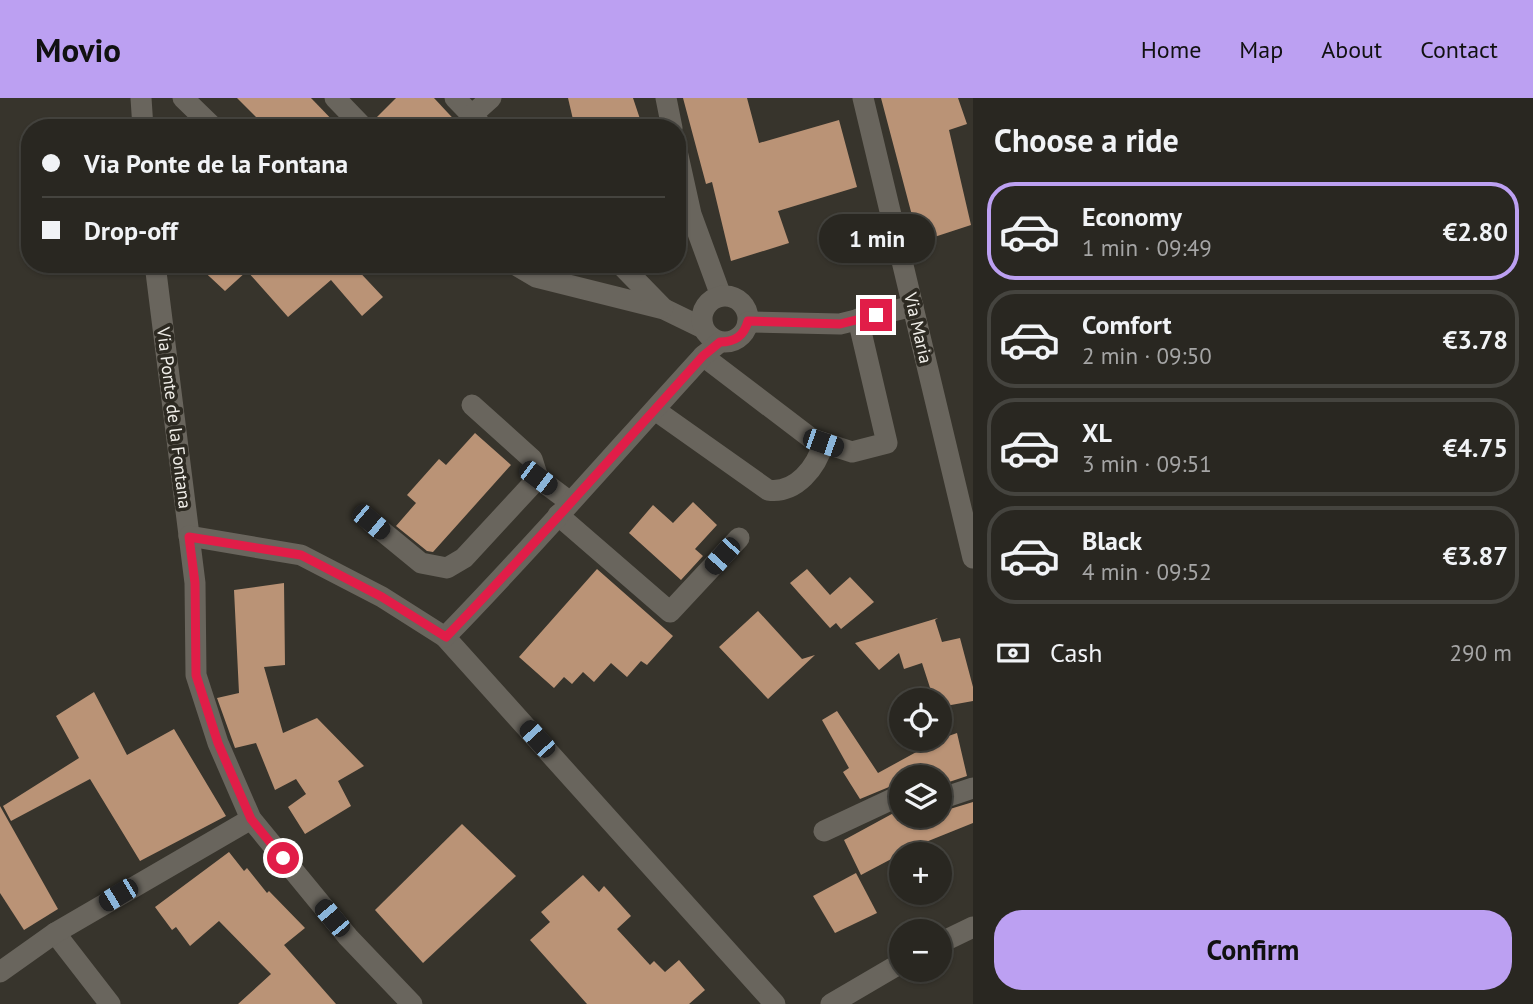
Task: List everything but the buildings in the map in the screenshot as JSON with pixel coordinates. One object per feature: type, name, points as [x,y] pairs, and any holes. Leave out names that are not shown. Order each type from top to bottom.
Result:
[{"type":"street","points":[[141,98],[143,119]]},
{"type":"street","points":[[183,98],[205,119]]},
{"type":"street","points":[[335,98],[355,119]]},
{"type":"street","points":[[456,98],[475,119]]},
{"type":"street","points":[[480,119],[491,98]]},
{"type":"street","points":[[666,98],[670,119]]},
{"type":"street","name":"Via Maria","points":[[863,98],[912,306],[968,514],[973,558]]},
{"type":"street","points":[[686,192],[691,214],[721,296]]},
{"type":"street","name":"Via Ponte de la Fontana","points":[[156,273],[195,583],[196,675],[218,743],[251,819],[348,937],[412,1004]]},
{"type":"street","points":[[529,273],[536,277],[664,309],[703,328],[713,340],[720,342],[728,342],[742,335],[748,321],[745,307],[734,297],[721,296],[711,300],[701,320],[703,328]]},
{"type":"street","points":[[629,273],[664,309]]},
{"type":"street","points":[[748,321],[840,324],[912,306]]},
{"type":"street","points":[[703,356],[812,439],[852,452],[887,443],[858,319]]},
{"type":"street","points":[[446,637],[506,575],[703,356],[720,342]]},
{"type":"street","points":[[472,405],[532,459],[538,478],[564,509],[670,612],[739,538]]},
{"type":"street","points":[[655,410],[768,490],[779,492],[807,475],[819,459],[823,443]]},
{"type":"street","points":[[371,522],[421,563],[447,568],[464,558],[538,478]]},
{"type":"street","points":[[189,537],[301,555],[382,597],[446,637],[775,1004]]},
{"type":"street","points":[[952,795],[973,788]]},
{"type":"street","points":[[824,831],[889,801]]},
{"type":"street","points":[[0,972],[55,933],[251,819]]},
{"type":"street","points":[[952,937],[973,927]]},
{"type":"street","points":[[55,933],[110,1004]]},
{"type":"street","points":[[831,1004],[889,970]]},
{"type":"route","points":[[283,858],[251,819],[218,743],[196,675],[195,583],[189,537],[301,555],[382,597],[446,637],[506,575],[703,356],[720,342],[736,340],[746,329],[748,321],[840,324],[876,315]]}]
